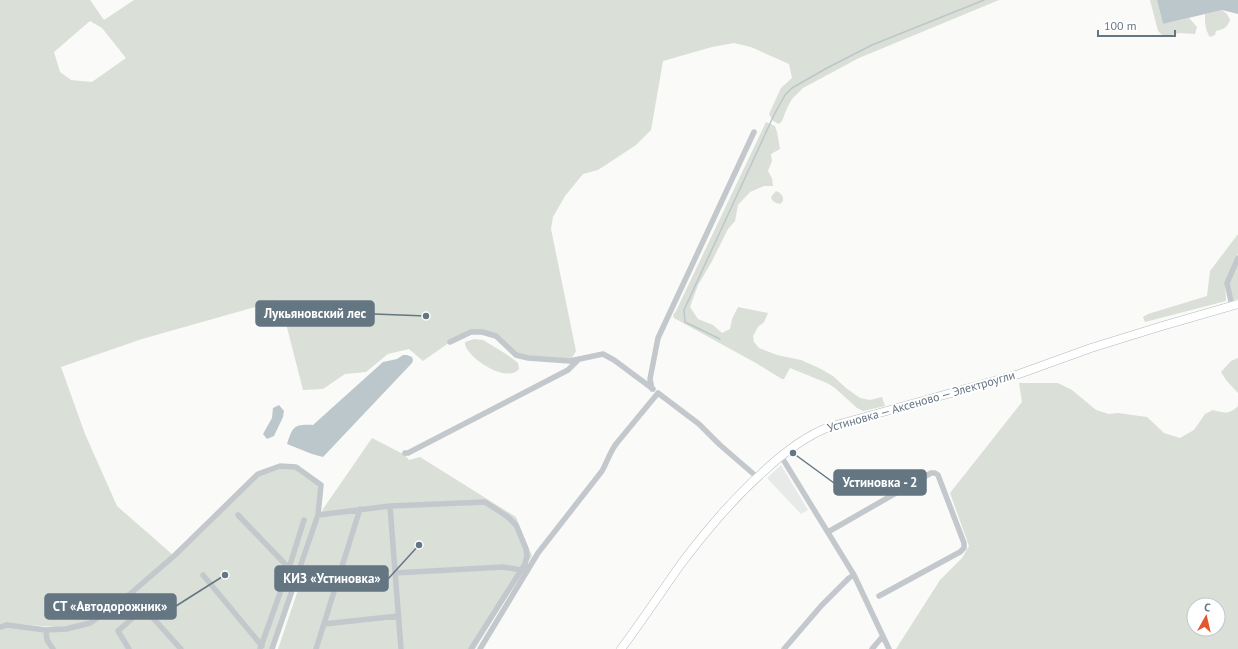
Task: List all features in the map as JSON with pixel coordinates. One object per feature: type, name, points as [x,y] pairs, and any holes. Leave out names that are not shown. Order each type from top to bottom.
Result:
[{"type":"main road","name":"Устиновка — Аксеново — Электроугли","points":[[621,649],[682,563],[735,499],[781,456],[797,443],[814,433],[829,427],[1019,374],[1091,348],[1235,305]]},
{"type":"street","points":[[652,389],[650,379],[658,338],[754,132]]},
{"type":"street","points":[[1235,305],[1227,283],[1238,258]]},
{"type":"street","points":[[450,342],[471,332],[482,332],[496,336],[516,355],[528,358],[570,361],[603,354],[614,360],[700,424],[720,445],[757,477]]},
{"type":"street","points":[[404,453],[408,453],[568,370],[579,359]]},
{"type":"street","points":[[480,649],[538,553],[602,471],[612,449],[658,393]]},
{"type":"street","points":[[781,456],[854,575],[889,649]]},
{"type":"street","points":[[0,627],[6,625],[46,630],[90,623],[112,609],[174,556],[258,474],[280,466],[296,468],[321,485],[318,515],[272,649]]},
{"type":"street","points":[[828,532],[931,473],[938,475],[964,543],[964,548],[960,552],[879,596]]},
{"type":"street","points":[[318,515],[390,506],[485,502],[508,517],[516,525],[526,549],[527,556],[525,564],[471,649]]},
{"type":"street","points":[[390,506],[401,649]]},
{"type":"street","points":[[316,649],[360,509]]},
{"type":"street","points":[[238,515],[288,568]]},
{"type":"street","points":[[261,648],[304,520]]},
{"type":"street","points":[[395,573],[503,567],[521,570]]},
{"type":"street","points":[[203,575],[261,648]]},
{"type":"street","points":[[784,649],[821,606],[848,578],[854,575]]},
{"type":"street","points":[[130,594],[180,649]]},
{"type":"street","points":[[129,649],[118,631],[144,608]]},
{"type":"street","points":[[324,624],[398,616]]},
{"type":"street","points":[[46,630],[47,640],[53,649]]},
{"type":"street","points":[[872,649],[883,636]]},
{"type":"shaded area","points":[[0,0],[90,0],[104,20],[134,0],[999,0],[859,58],[803,88],[792,99],[782,121],[779,124],[773,121],[769,114],[781,88],[792,78],[789,64],[751,47],[734,43],[712,47],[663,61],[651,130],[636,145],[598,170],[583,174],[565,196],[553,217],[551,229],[576,351],[570,361],[516,355],[496,336],[471,332],[450,342],[423,361],[409,349],[388,354],[366,372],[345,374],[323,389],[303,390],[280,300],[142,339],[61,367],[85,434],[117,506],[173,555],[122,599],[90,623],[66,628],[6,623],[0,625]],"holes":[[[90,21],[102,28],[126,58],[92,82],[71,80],[60,72],[54,52]]]},
{"type":"shaded area","points":[[1150,0],[1157,0],[1163,24],[1189,18],[1197,27],[1195,34],[1179,33],[1164,37],[1158,31]]},
{"type":"shaded area","points":[[1157,0],[1238,0],[1238,14],[1222,10],[1163,24]]},
{"type":"shaded area","points":[[1222,10],[1227,14],[1230,20],[1229,23],[1225,28],[1216,31],[1215,35],[1210,37],[1206,29],[1205,14]]},
{"type":"shaded area","points":[[766,122],[775,126],[780,149],[771,154],[772,161],[768,171],[772,178],[773,186],[764,186],[750,192],[738,205],[735,221],[728,229],[698,285],[690,307],[698,319],[713,325],[722,333],[730,329],[732,319],[738,307],[768,313],[764,322],[758,327],[753,336],[754,342],[759,348],[777,355],[801,360],[819,368],[833,376],[860,398],[870,400],[882,397],[885,406],[863,411],[857,408],[835,388],[827,383],[790,368],[784,379],[782,379],[674,318],[673,315]]},
{"type":"shaded area","points":[[776,191],[783,197],[783,201],[780,204],[772,200],[771,197]]},
{"type":"shaded area","points":[[1238,234],[1238,253],[1225,282],[1226,301],[1145,322],[1143,317],[1148,314],[1207,296],[1210,271]]},
{"type":"shaded area","points":[[1238,263],[1238,299],[1233,300],[1229,282]]},
{"type":"shaded area","points":[[474,339],[483,340],[506,354],[518,363],[519,369],[513,373],[505,373],[496,371],[478,360],[466,348],[465,342]]},
{"type":"shaded area","points":[[403,355],[412,357],[412,363],[323,457],[287,444],[295,428],[301,425],[313,425],[383,362],[397,359]]},
{"type":"shaded area","points":[[1238,358],[1238,393],[1221,372],[1231,361]]},
{"type":"shaded area","points":[[1019,383],[1058,383],[1072,390],[1096,410],[1109,414],[1118,413],[1147,417],[1164,433],[1180,438],[1194,430],[1205,414],[1213,410],[1229,412],[1238,406],[1238,649],[896,649],[940,580],[962,558],[969,546],[950,493],[1022,402]]},
{"type":"shaded area","points":[[279,405],[284,411],[283,417],[274,436],[267,439],[263,434],[272,418],[273,408]]},
{"type":"shaded area","points":[[372,438],[405,455],[409,460],[420,457],[516,517],[532,556],[475,649],[278,649],[303,575],[301,573],[323,509]]},
{"type":"shaded area","points":[[781,465],[808,510],[801,514],[767,478]]},
{"type":"shaded area","points":[[280,466],[296,467],[321,485],[318,515],[272,649],[0,649],[0,629],[7,627],[46,632],[90,624],[131,595],[258,474]]},
{"type":"waterway","points":[[720,339],[685,322],[684,310],[774,115],[785,95],[792,88],[872,45],[984,0]]},
{"type":"place","name":"Лукьяновский лес","points":[[426,316]]},
{"type":"place","name":"Устиновка - 2","points":[[793,453]]},
{"type":"place","name":"КИЗ «Устиновка»","points":[[419,545]]},
{"type":"place","name":"СТ «Автодорожник»","points":[[225,575]]}]
